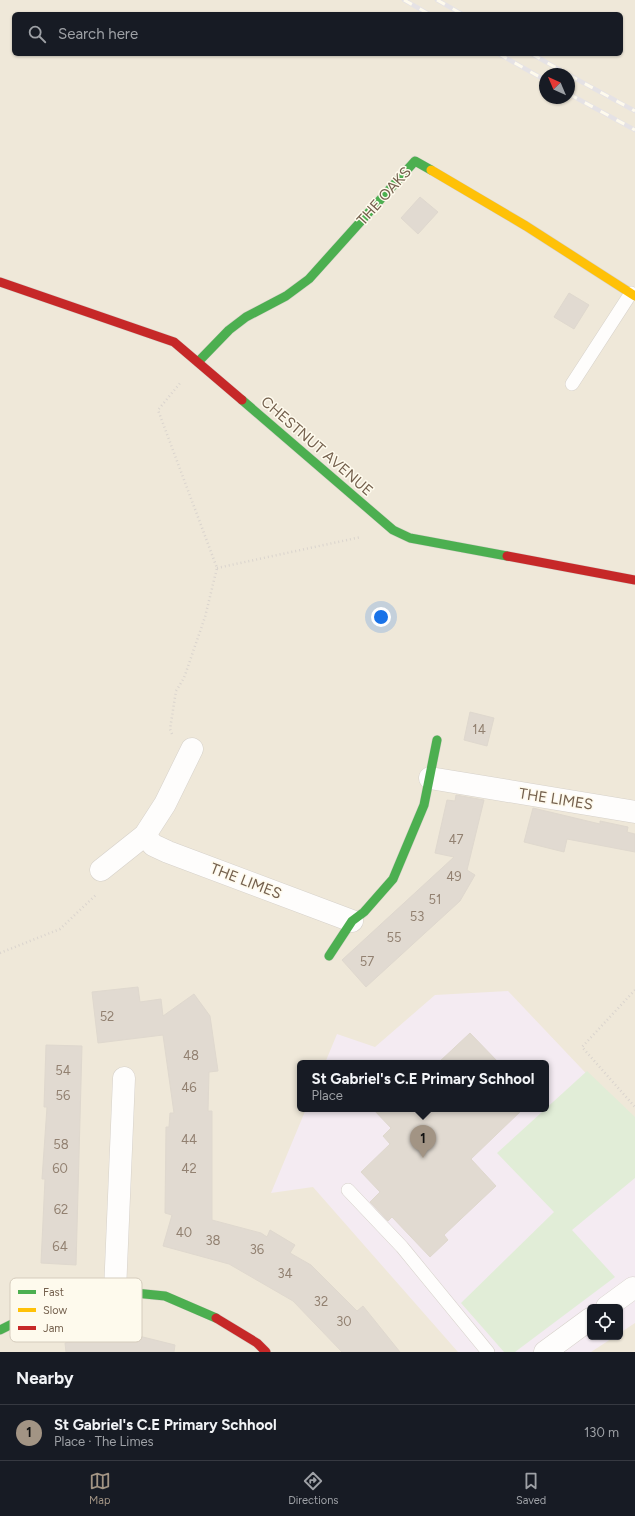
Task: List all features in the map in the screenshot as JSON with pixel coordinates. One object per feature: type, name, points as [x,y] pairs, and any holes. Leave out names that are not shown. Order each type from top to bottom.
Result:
[{"type":"street","name":"THE OAKS","points":[[198,362],[229,330],[246,317],[286,296],[309,279],[415,162],[473,194],[595,268],[633,294]]},
{"type":"street","name":"CHESTNUT AVENUE","points":[[0,282],[174,342],[393,530],[410,538],[635,580]]},
{"type":"street","points":[[329,956],[352,921],[364,912],[393,879],[424,805],[437,740]]},
{"type":"street","points":[[102,870],[145,835],[165,804],[192,749]]},
{"type":"street","name":"THE LIMES","points":[[430,778],[635,812]]},
{"type":"street","name":"THE LIMES","points":[[145,835],[152,845],[168,852],[352,921]]},
{"type":"street","points":[[116,1278],[124,1078]]},
{"type":"street","points":[[611,1304],[634,1287]]},
{"type":"street","points":[[142,1294],[165,1296],[220,1320],[257,1343],[266,1352]]},
{"type":"street","points":[[545,1352],[587,1321]]},
{"type":"street","points":[[0,1330],[10,1325]]},
{"type":"lane","name":"THE OAKS","points":[[572,384],[633,294]]},
{"type":"lane","points":[[348,1190],[402,1247],[488,1352]]},
{"type":"path","points":[[192,749],[175,741],[170,729],[176,691],[184,678],[205,616],[217,568],[158,410],[198,362]]},
{"type":"path","points":[[217,568],[393,530]]},
{"type":"path","points":[[0,953],[60,929],[100,892]]},
{"type":"path","points":[[635,990],[582,1046],[635,1107]]},
{"type":"shaded area","points":[[0,0],[635,0],[635,1352],[0,1352]]},
{"type":"shaded area","points":[[508,991],[635,1125],[635,1323],[623,1331],[623,1304],[587,1304],[587,1340],[609,1340],[591,1352],[458,1352],[313,1187],[271,1193],[305,1112],[549,1112],[549,1060],[326,1060],[337,1034],[375,1047],[435,995]]},
{"type":"green space","points":[[587,1071],[635,1117],[635,1178],[572,1230],[615,1277],[515,1352],[504,1352],[461,1303],[554,1212],[497,1153],[542,1112],[549,1112],[549,1106]]},
{"type":"building","points":[[420,197],[438,212],[418,234],[401,218]]},
{"type":"building","points":[[569,293],[589,305],[574,329],[554,317]]},
{"type":"building","points":[[470,712],[494,718],[487,746],[464,740]]},
{"type":"building","points":[[456,795],[484,800],[467,870],[475,875],[460,901],[366,987],[342,960],[454,857],[435,853],[447,800],[455,801]]},
{"type":"building","points":[[533,808],[600,824],[600,821],[628,827],[627,832],[635,834],[635,852],[567,839],[564,852],[524,842]]},
{"type":"building","points":[[138,987],[140,1002],[161,999],[163,1016],[194,994],[210,1016],[218,1071],[209,1072],[208,1111],[212,1111],[212,1220],[261,1233],[267,1237],[270,1230],[295,1245],[290,1253],[311,1265],[357,1311],[363,1306],[400,1352],[342,1352],[293,1301],[229,1264],[163,1246],[172,1215],[165,1213],[166,1127],[169,1127],[170,1113],[174,1113],[163,1035],[98,1043],[92,992]]},
{"type":"building","points":[[470,1033],[496,1060],[441,1060]]},
{"type":"building","points":[[46,1045],[82,1046],[76,1265],[41,1263],[45,1179],[42,1179],[47,1107],[44,1107]]},
{"type":"building","points":[[376,1112],[520,1112],[471,1159],[496,1186],[444,1235],[448,1240],[430,1257],[392,1217],[388,1221],[370,1202],[380,1192],[361,1172],[390,1144],[383,1136],[391,1128]]},
{"type":"building","points":[[142,1337],[175,1345],[174,1352],[66,1352],[65,1343],[142,1342]]},
{"type":"railway","points":[[404,0],[425,12]]},
{"type":"railway","points":[[437,0],[458,12]]},
{"type":"railway","points":[[503,56],[539,77]]},
{"type":"railway","points":[[536,56],[556,68]]},
{"type":"railway","points":[[575,78],[635,111]]},
{"type":"railway","points":[[575,97],[635,130]]},
{"type":"traffic: fast","points":[[198,362],[229,330],[246,317],[286,296],[309,279],[415,161],[431,170]]},
{"type":"traffic: fast","points":[[242,400],[393,530],[410,538],[507,556]]},
{"type":"traffic: fast","points":[[329,956],[352,921],[364,912],[393,879],[424,805],[437,740]]},
{"type":"traffic: fast","points":[[142,1294],[165,1296],[216,1318]]},
{"type":"traffic: fast","points":[[0,1330],[10,1325]]},
{"type":"traffic: slow","points":[[431,170],[526,226],[635,296]]},
{"type":"traffic: jam","points":[[0,282],[174,342],[242,400]]},
{"type":"traffic: jam","points":[[507,556],[635,580]]},
{"type":"traffic: jam","points":[[216,1318],[257,1343],[266,1352]]},
{"type":"place","name":"St Gabriel's C.E Primary Schhool","points":[[423,1158]]}]
